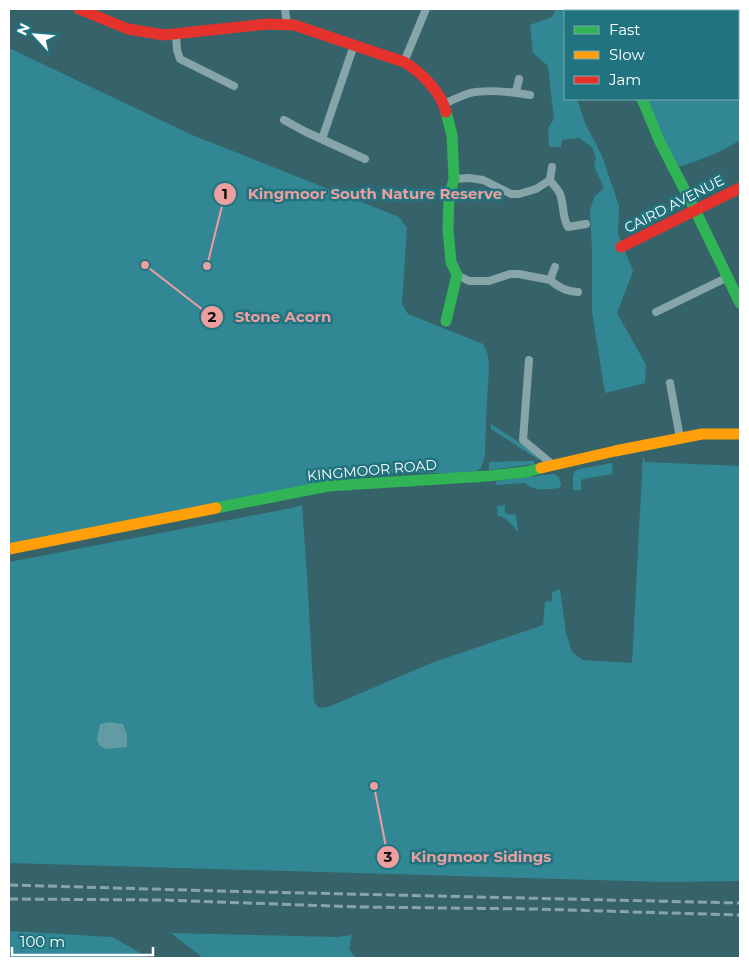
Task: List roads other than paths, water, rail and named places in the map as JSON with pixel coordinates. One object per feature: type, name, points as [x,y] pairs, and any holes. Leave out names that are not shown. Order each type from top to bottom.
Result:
[{"type":"street","points":[[79,9],[128,29],[164,35],[267,24],[294,25],[404,62],[412,67],[429,83],[444,104],[452,135],[454,179],[449,196],[448,230],[451,262],[457,275],[446,320]]},
{"type":"street","points":[[285,9],[287,24]]},
{"type":"street","points":[[404,62],[426,9]]},
{"type":"street","points":[[176,33],[177,50],[180,59],[234,86]]},
{"type":"street","points":[[322,139],[354,45]]},
{"type":"street","points":[[516,92],[519,79]]},
{"type":"street","points":[[444,104],[470,93],[494,91],[530,95]]},
{"type":"street","points":[[642,100],[649,120],[740,304]]},
{"type":"street","points":[[284,120],[365,159]]},
{"type":"street","points":[[552,166],[550,180],[561,197],[565,222],[568,227],[586,224]]},
{"type":"street","points":[[454,179],[469,178],[483,180],[512,194],[536,190],[550,180]]},
{"type":"street","name":"CAIRD AVENUE","points":[[621,247],[740,188]]},
{"type":"street","points":[[550,280],[555,267]]},
{"type":"street","points":[[457,275],[469,281],[489,281],[510,274],[531,275],[550,280],[568,291],[578,292]]},
{"type":"street","points":[[656,312],[726,278]]},
{"type":"street","points":[[528,360],[523,440],[553,466]]},
{"type":"street","points":[[670,383],[680,438]]},
{"type":"street","name":"KINGMOOR ROAD","points":[[9,549],[328,486],[526,472],[615,451],[702,434],[740,434]]},
{"type":"railway","points":[[9,885],[740,903]]},
{"type":"railway","points":[[9,899],[163,900],[360,907],[534,909],[740,915]]},
{"type":"place","name":"Stone Acorn","points":[[145,265]]},
{"type":"place","name":"Kingmoor South Nature Reserve","points":[[207,266]]},
{"type":"place","name":"Kingmoor Sidings","points":[[374,786]]}]
